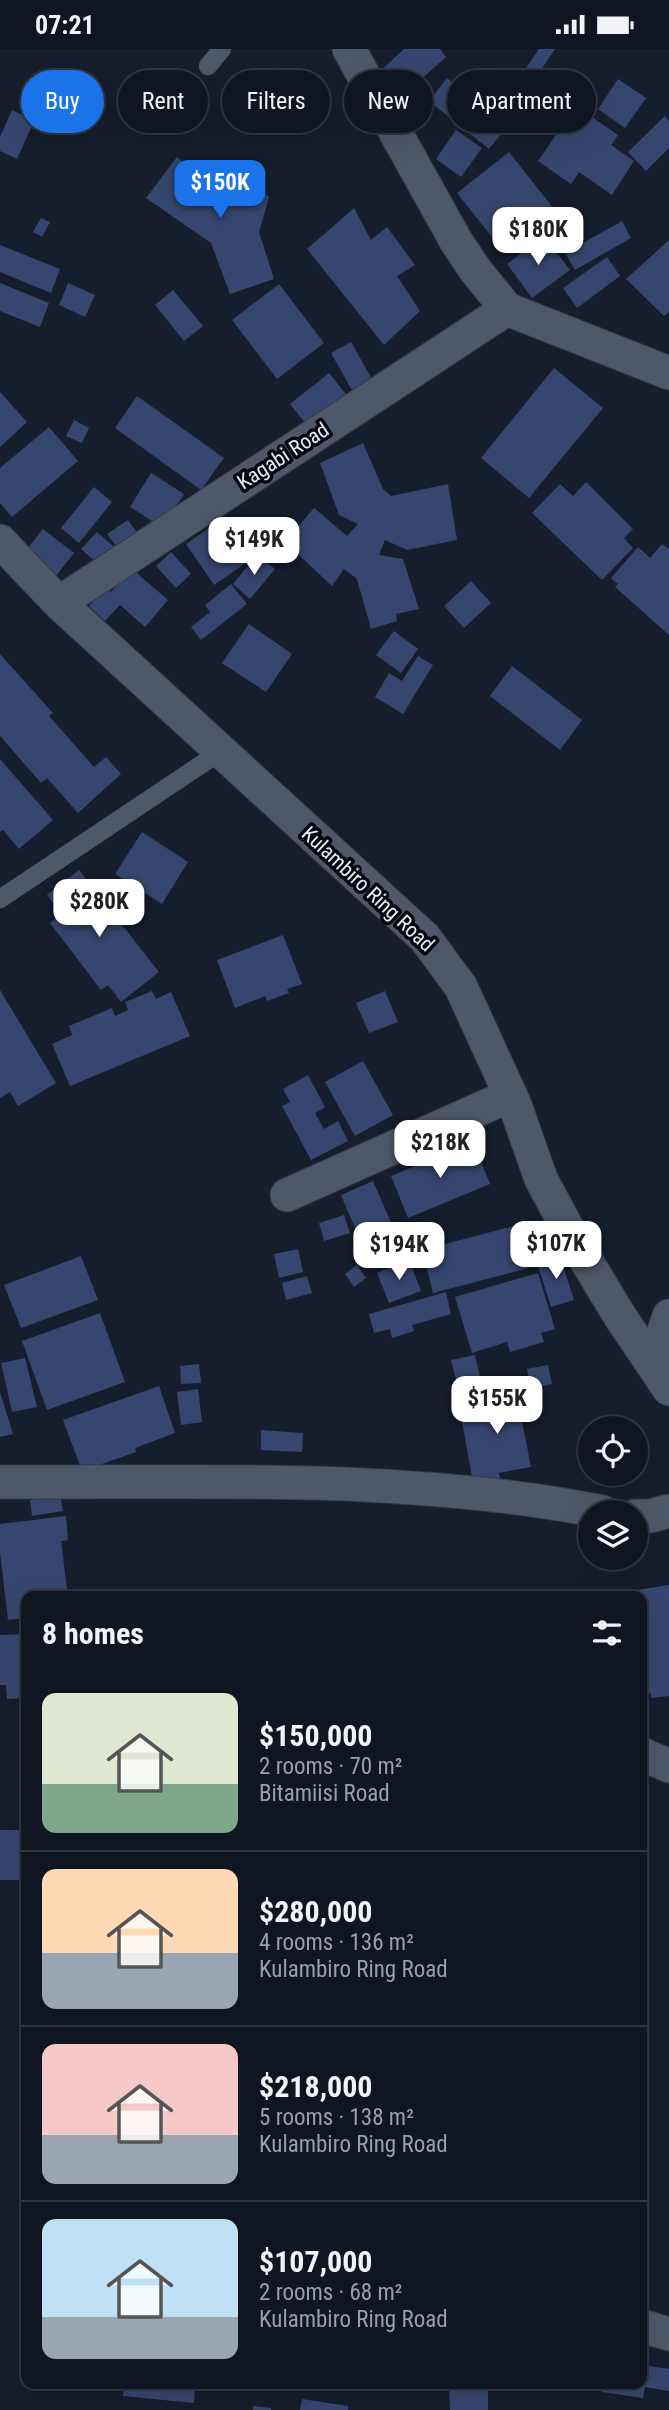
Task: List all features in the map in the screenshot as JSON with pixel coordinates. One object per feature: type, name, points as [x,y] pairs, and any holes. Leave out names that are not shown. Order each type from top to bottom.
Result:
[{"type":"street","points":[[349,49],[456,241],[507,309],[669,373]]},
{"type":"street","name":"Kagabi Road","points":[[59,603],[507,309]]},
{"type":"street","name":"Kulambiro Ring Road","points":[[0,541],[59,603],[425,938],[461,987],[511,1095],[541,1179],[576,1244],[661,1377]]},
{"type":"street","points":[[287,1195],[511,1095]]},
{"type":"street","points":[[661,1377],[669,1316]]},
{"type":"street","points":[[0,1482],[326,1484],[455,1491],[578,1507]]},
{"type":"street","points":[[648,1516],[669,1511]]},
{"type":"street","points":[[647,1755],[669,1766]]},
{"type":"street","points":[[647,2327],[669,2334]]},
{"type":"lane","points":[[208,66],[222,49]]},
{"type":"lane","points":[[0,899],[220,752]]},
{"type":"building","points":[[404,49],[440,49],[446,57],[432,70],[381,70]]},
{"type":"building","points":[[539,49],[555,49],[541,70],[525,70]]},
{"type":"building","points":[[447,78],[447,115],[433,104],[433,96]]},
{"type":"building","points":[[618,79],[646,98],[625,128],[598,109]]},
{"type":"building","points":[[12,110],[21,114],[21,133],[29,133],[17,159],[0,151],[0,137]]},
{"type":"building","points":[[665,116],[669,121],[669,148],[646,171],[628,152]]},
{"type":"building","points":[[596,120],[618,135],[611,145],[634,161],[612,195],[579,172],[571,184],[538,161],[557,133],[596,133]]},
{"type":"building","points":[[454,133],[460,133],[482,148],[461,177],[436,159]]},
{"type":"building","points":[[469,133],[502,133],[489,149]]},
{"type":"building","points":[[509,152],[554,209],[503,251],[457,193]]},
{"type":"building","points":[[177,157],[214,187],[232,167],[269,197],[259,232],[274,279],[230,294],[211,243],[146,198]]},
{"type":"building","points":[[354,208],[371,240],[387,227],[415,265],[397,276],[420,311],[384,345],[307,249]]},
{"type":"building","points":[[41,218],[50,222],[42,237],[33,232]]},
{"type":"building","points":[[622,221],[631,238],[575,270],[565,253]]},
{"type":"building","points":[[544,236],[570,270],[532,298],[507,264]]},
{"type":"building","points":[[669,240],[669,312],[664,316],[626,279]]},
{"type":"building","points":[[0,245],[60,269],[51,293],[0,272]]},
{"type":"building","points":[[607,257],[620,276],[577,308],[563,288]]},
{"type":"building","points":[[0,283],[49,303],[40,327],[0,311]]},
{"type":"building","points":[[68,283],[95,295],[85,317],[59,305]]},
{"type":"building","points":[[279,284],[324,343],[277,379],[232,320]]},
{"type":"building","points":[[173,290],[203,326],[184,341],[155,305]]},
{"type":"building","points":[[351,342],[373,381],[353,392],[331,353]]},
{"type":"building","points":[[554,368],[603,408],[529,498],[481,458]]},
{"type":"building","points":[[329,373],[349,398],[310,429],[290,404]]},
{"type":"building","points":[[0,392],[27,422],[0,447]]},
{"type":"building","points":[[137,396],[224,458],[201,490],[115,428]]},
{"type":"building","points":[[74,420],[89,428],[82,443],[66,436]]},
{"type":"building","points":[[49,427],[78,461],[12,517],[0,503],[0,468]]},
{"type":"building","points":[[363,443],[383,489],[391,496],[448,484],[457,540],[407,550],[385,540],[379,555],[403,559],[419,609],[396,614],[397,621],[371,629],[357,579],[344,569],[332,586],[285,542],[314,508],[347,536],[358,524],[339,515],[320,463]]},
{"type":"building","points":[[151,473],[184,494],[163,528],[130,507]]},
{"type":"building","points":[[586,482],[633,529],[624,538],[633,548],[602,580],[532,513],[560,484],[573,496]]},
{"type":"building","points":[[94,487],[112,502],[79,543],[61,528]]},
{"type":"building","points":[[222,519],[250,560],[214,585],[186,544]]},
{"type":"building","points":[[128,520],[139,535],[119,550],[107,534]]},
{"type":"building","points":[[43,529],[74,553],[55,577],[24,553]]},
{"type":"building","points":[[97,532],[114,547],[98,564],[81,549]]},
{"type":"building","points":[[662,544],[669,549],[669,635],[615,587],[618,584],[611,578],[638,547],[650,558]]},
{"type":"building","points":[[171,552],[191,574],[176,588],[156,566]]},
{"type":"building","points":[[257,555],[275,569],[250,599],[233,584]]},
{"type":"building","points":[[131,568],[168,600],[145,627],[120,605],[105,621],[89,606],[106,587],[111,592]]},
{"type":"building","points":[[471,581],[491,603],[464,628],[444,606]]},
{"type":"building","points":[[231,584],[247,604],[201,640],[191,627],[210,612],[205,605]]},
{"type":"building","points":[[249,624],[292,654],[266,692],[222,663]]},
{"type":"building","points":[[394,631],[418,649],[401,673],[376,655]]},
{"type":"building","points":[[0,654],[53,713],[49,716],[94,767],[106,757],[121,774],[78,813],[47,778],[41,783],[0,736]]},
{"type":"building","points":[[418,656],[433,665],[403,714],[375,697],[389,673],[402,681]]},
{"type":"building","points":[[512,666],[582,720],[560,750],[490,696]]},
{"type":"building","points":[[0,759],[53,820],[19,849],[3,830],[0,832]]},
{"type":"building","points":[[142,832],[188,862],[162,904],[115,874]]},
{"type":"building","points":[[79,870],[159,972],[121,1002],[108,985],[101,990],[50,923],[61,914],[47,895]]},
{"type":"building","points":[[283,935],[302,984],[287,989],[289,993],[267,1001],[265,996],[235,1008],[217,960]]},
{"type":"building","points":[[0,990],[56,1083],[18,1106],[10,1092],[0,1098]]},
{"type":"building","points":[[152,991],[156,999],[171,992],[190,1036],[70,1086],[52,1044],[72,1035],[69,1026],[112,1008],[115,1016],[128,1010],[125,1002]]},
{"type":"building","points":[[385,991],[398,1022],[369,1033],[356,1003]]},
{"type":"building","points":[[363,1061],[393,1115],[355,1136],[325,1082]]},
{"type":"building","points":[[308,1075],[325,1107],[315,1113],[324,1129],[338,1121],[348,1141],[311,1160],[282,1106],[290,1102],[283,1089]]},
{"type":"building","points":[[473,1142],[490,1184],[408,1218],[391,1176]]},
{"type":"building","points":[[373,1181],[405,1255],[372,1268],[341,1195]]},
{"type":"building","points":[[344,1215],[350,1233],[324,1241],[319,1223]]},
{"type":"building","points":[[518,1225],[529,1268],[433,1293],[422,1250]]},
{"type":"building","points":[[298,1249],[303,1272],[279,1278],[274,1254]]},
{"type":"building","points":[[81,1256],[98,1300],[21,1328],[4,1285]]},
{"type":"building","points":[[560,1256],[574,1300],[551,1307],[537,1263]]},
{"type":"building","points":[[409,1260],[421,1291],[389,1303],[377,1273]]},
{"type":"building","points":[[357,1265],[366,1278],[354,1287],[345,1274]]},
{"type":"building","points":[[538,1273],[555,1329],[541,1333],[544,1342],[510,1352],[507,1342],[472,1353],[455,1297]]},
{"type":"building","points":[[307,1276],[312,1293],[286,1300],[282,1283]]},
{"type":"building","points":[[446,1292],[451,1314],[412,1325],[414,1331],[392,1338],[390,1329],[374,1333],[369,1314]]},
{"type":"building","points":[[100,1313],[125,1382],[47,1410],[22,1341]]},
{"type":"building","points":[[475,1355],[480,1377],[457,1383],[451,1360]]},
{"type":"building","points":[[25,1358],[37,1407],[12,1412],[1,1363]]},
{"type":"building","points":[[199,1364],[201,1383],[181,1384],[180,1366]]},
{"type":"building","points":[[548,1365],[552,1384],[531,1389],[527,1369]]},
{"type":"building","points":[[159,1386],[175,1433],[135,1448],[136,1452],[82,1471],[63,1420]]},
{"type":"building","points":[[198,1389],[202,1422],[181,1425],[177,1392]]},
{"type":"building","points":[[534,1390],[539,1413],[521,1416],[531,1467],[499,1473],[501,1483],[474,1489],[459,1404]]},
{"type":"building","points":[[0,1392],[13,1434],[0,1437]]},
{"type":"building","points":[[261,1430],[303,1433],[302,1452],[261,1450]]},
{"type":"building","points":[[60,1496],[63,1511],[32,1516],[30,1500]]},
{"type":"building","points":[[66,1516],[68,1540],[61,1541],[67,1591],[21,1591],[21,1619],[8,1620],[0,1552],[0,1524]]},
{"type":"building","points":[[669,1585],[669,1696],[651,1698],[651,1693],[647,1693],[647,1591],[630,1591]]},
{"type":"building","points":[[21,1634],[21,1698],[7,1699],[6,1685],[0,1685],[0,1635]]},
{"type":"building","points":[[0,1830],[21,1830],[21,1880],[0,1880]]},
{"type":"building","points":[[647,2366],[669,2369],[669,2391],[647,2387]]},
{"type":"building","points":[[124,2389],[195,2389],[194,2403],[123,2396]]},
{"type":"building","points":[[449,2389],[488,2389],[488,2410],[450,2410]]},
{"type":"building","points":[[603,2389],[645,2389],[643,2398],[602,2392]]},
{"type":"building","points":[[302,2399],[348,2406],[348,2410],[300,2410]]},
{"type":"building","points":[[253,2406],[271,2408],[271,2410],[253,2410]]}]
